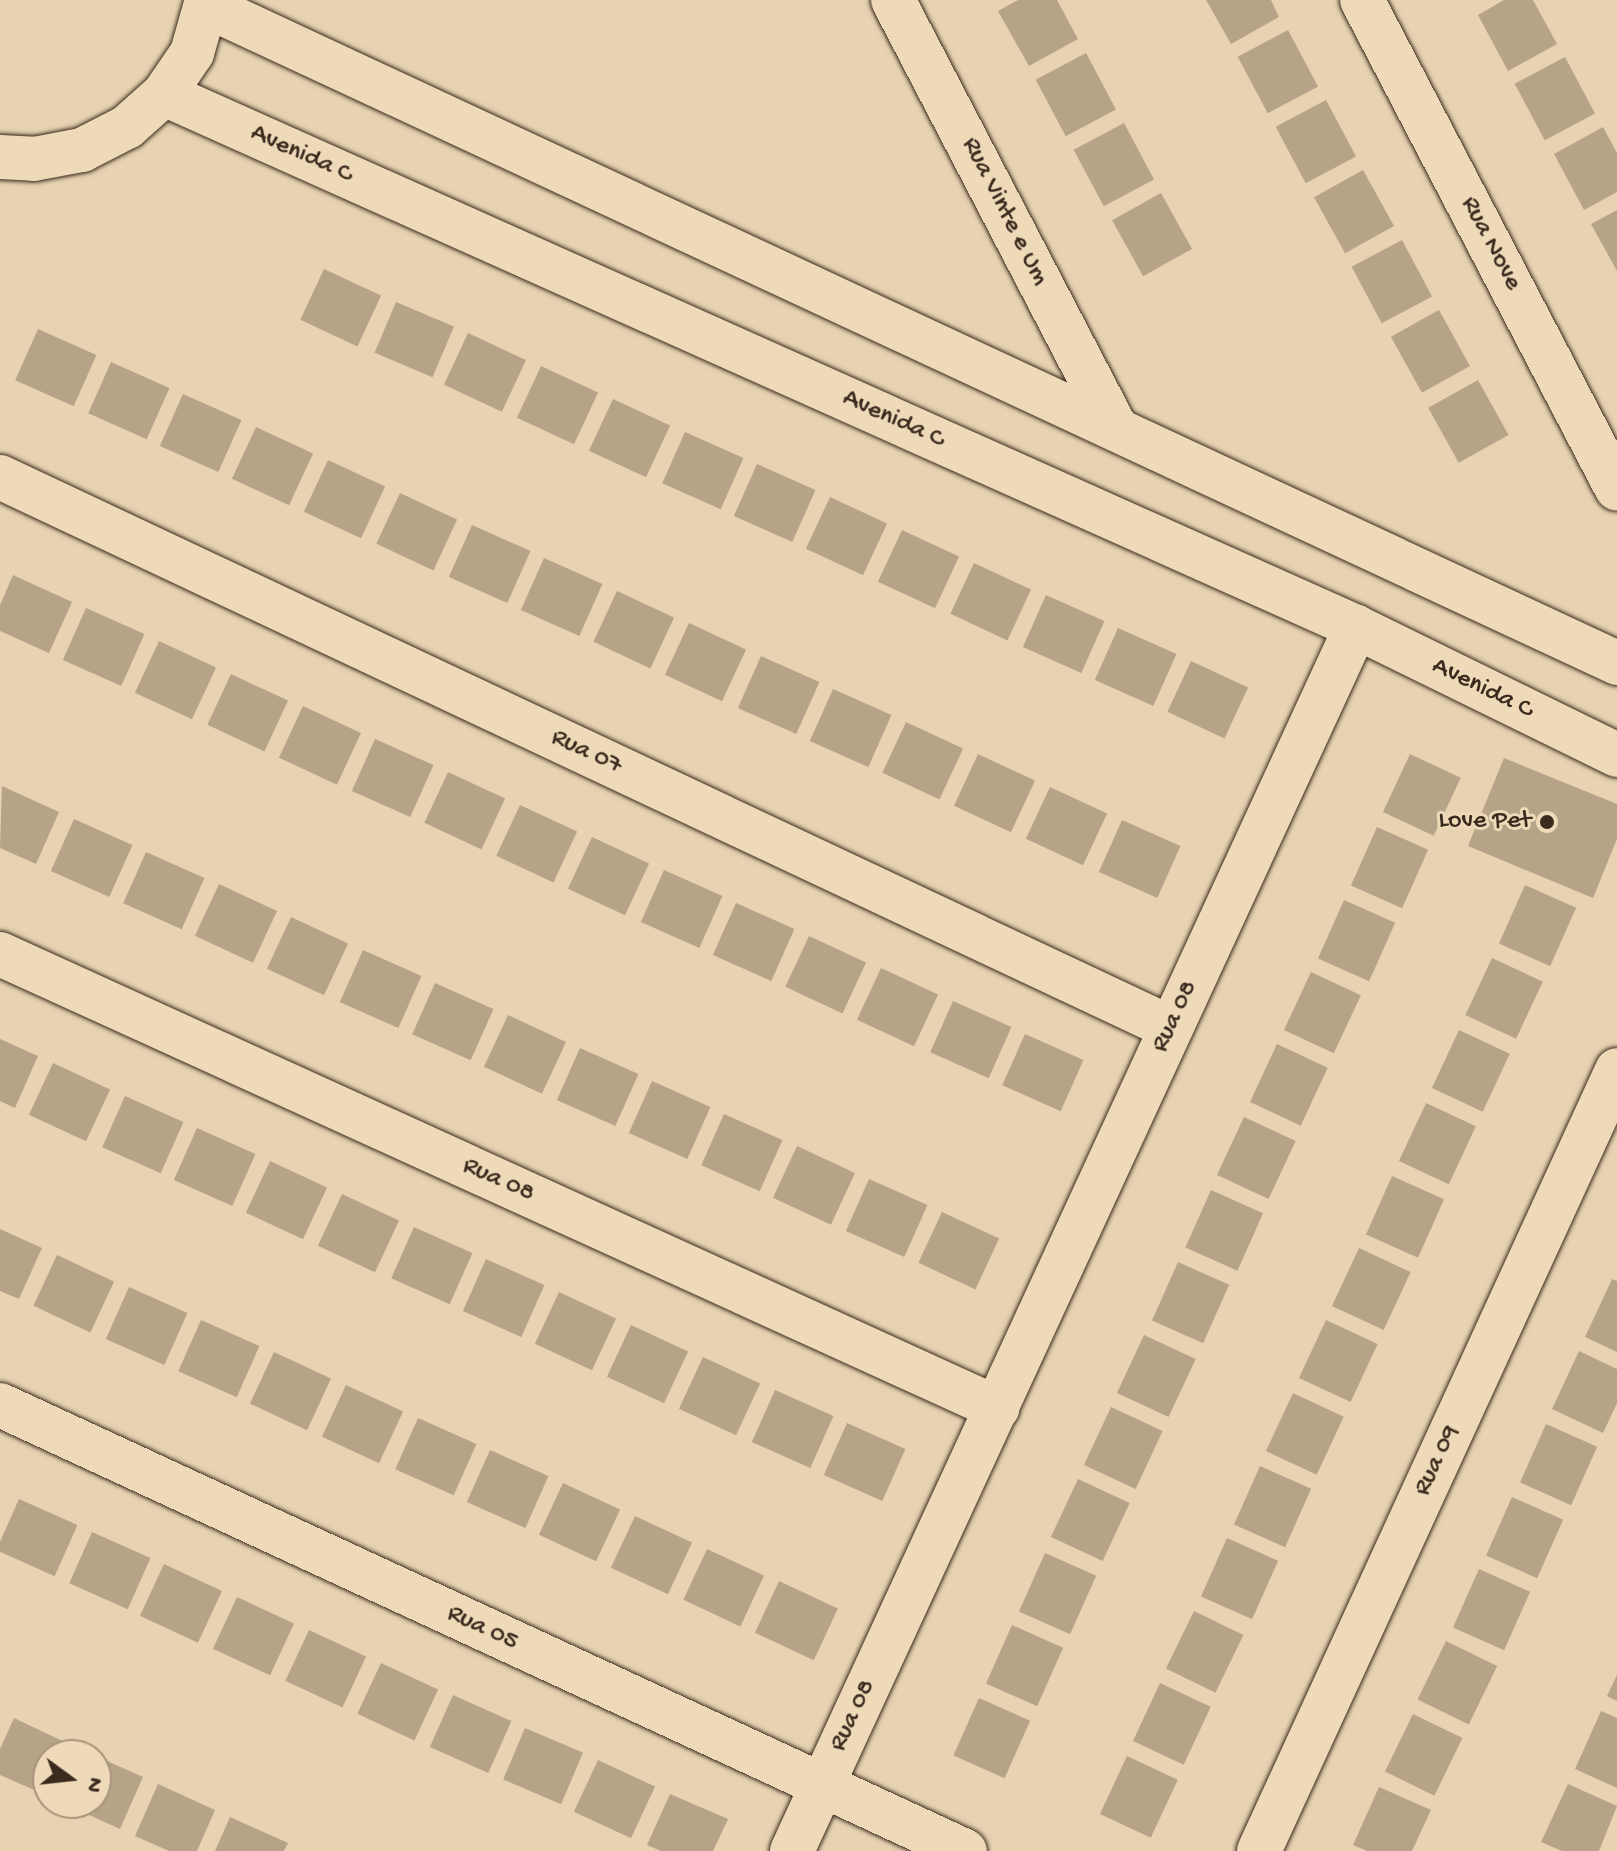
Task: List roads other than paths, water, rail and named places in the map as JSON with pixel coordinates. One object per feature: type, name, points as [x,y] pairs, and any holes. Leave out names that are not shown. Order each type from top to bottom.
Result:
[{"type":"street","name":"Rua Vinte e Um","points":[[893,0],[1114,424]]},
{"type":"street","name":"Rua Nove","points":[[1362,0],[1617,489]]},
{"type":"street","points":[[0,157],[34,159],[82,150],[127,127],[164,94],[192,53],[207,3],[1114,424],[1617,663]]},
{"type":"street","name":"Avenida C","points":[[164,94],[1356,627],[1617,755]]},
{"type":"street","name":"Rua 07","points":[[0,477],[1171,1028]]},
{"type":"street","name":"Rua 08","points":[[792,1851],[1356,627]]},
{"type":"street","name":"Rua 08","points":[[0,954],[997,1408]]},
{"type":"street","name":"Rua 09","points":[[1259,1851],[1617,1070]]},
{"type":"street","name":"Rua 05","points":[[0,1405],[965,1851]]},
{"type":"place","name":"Love Pet","points":[[1547,822]]}]
